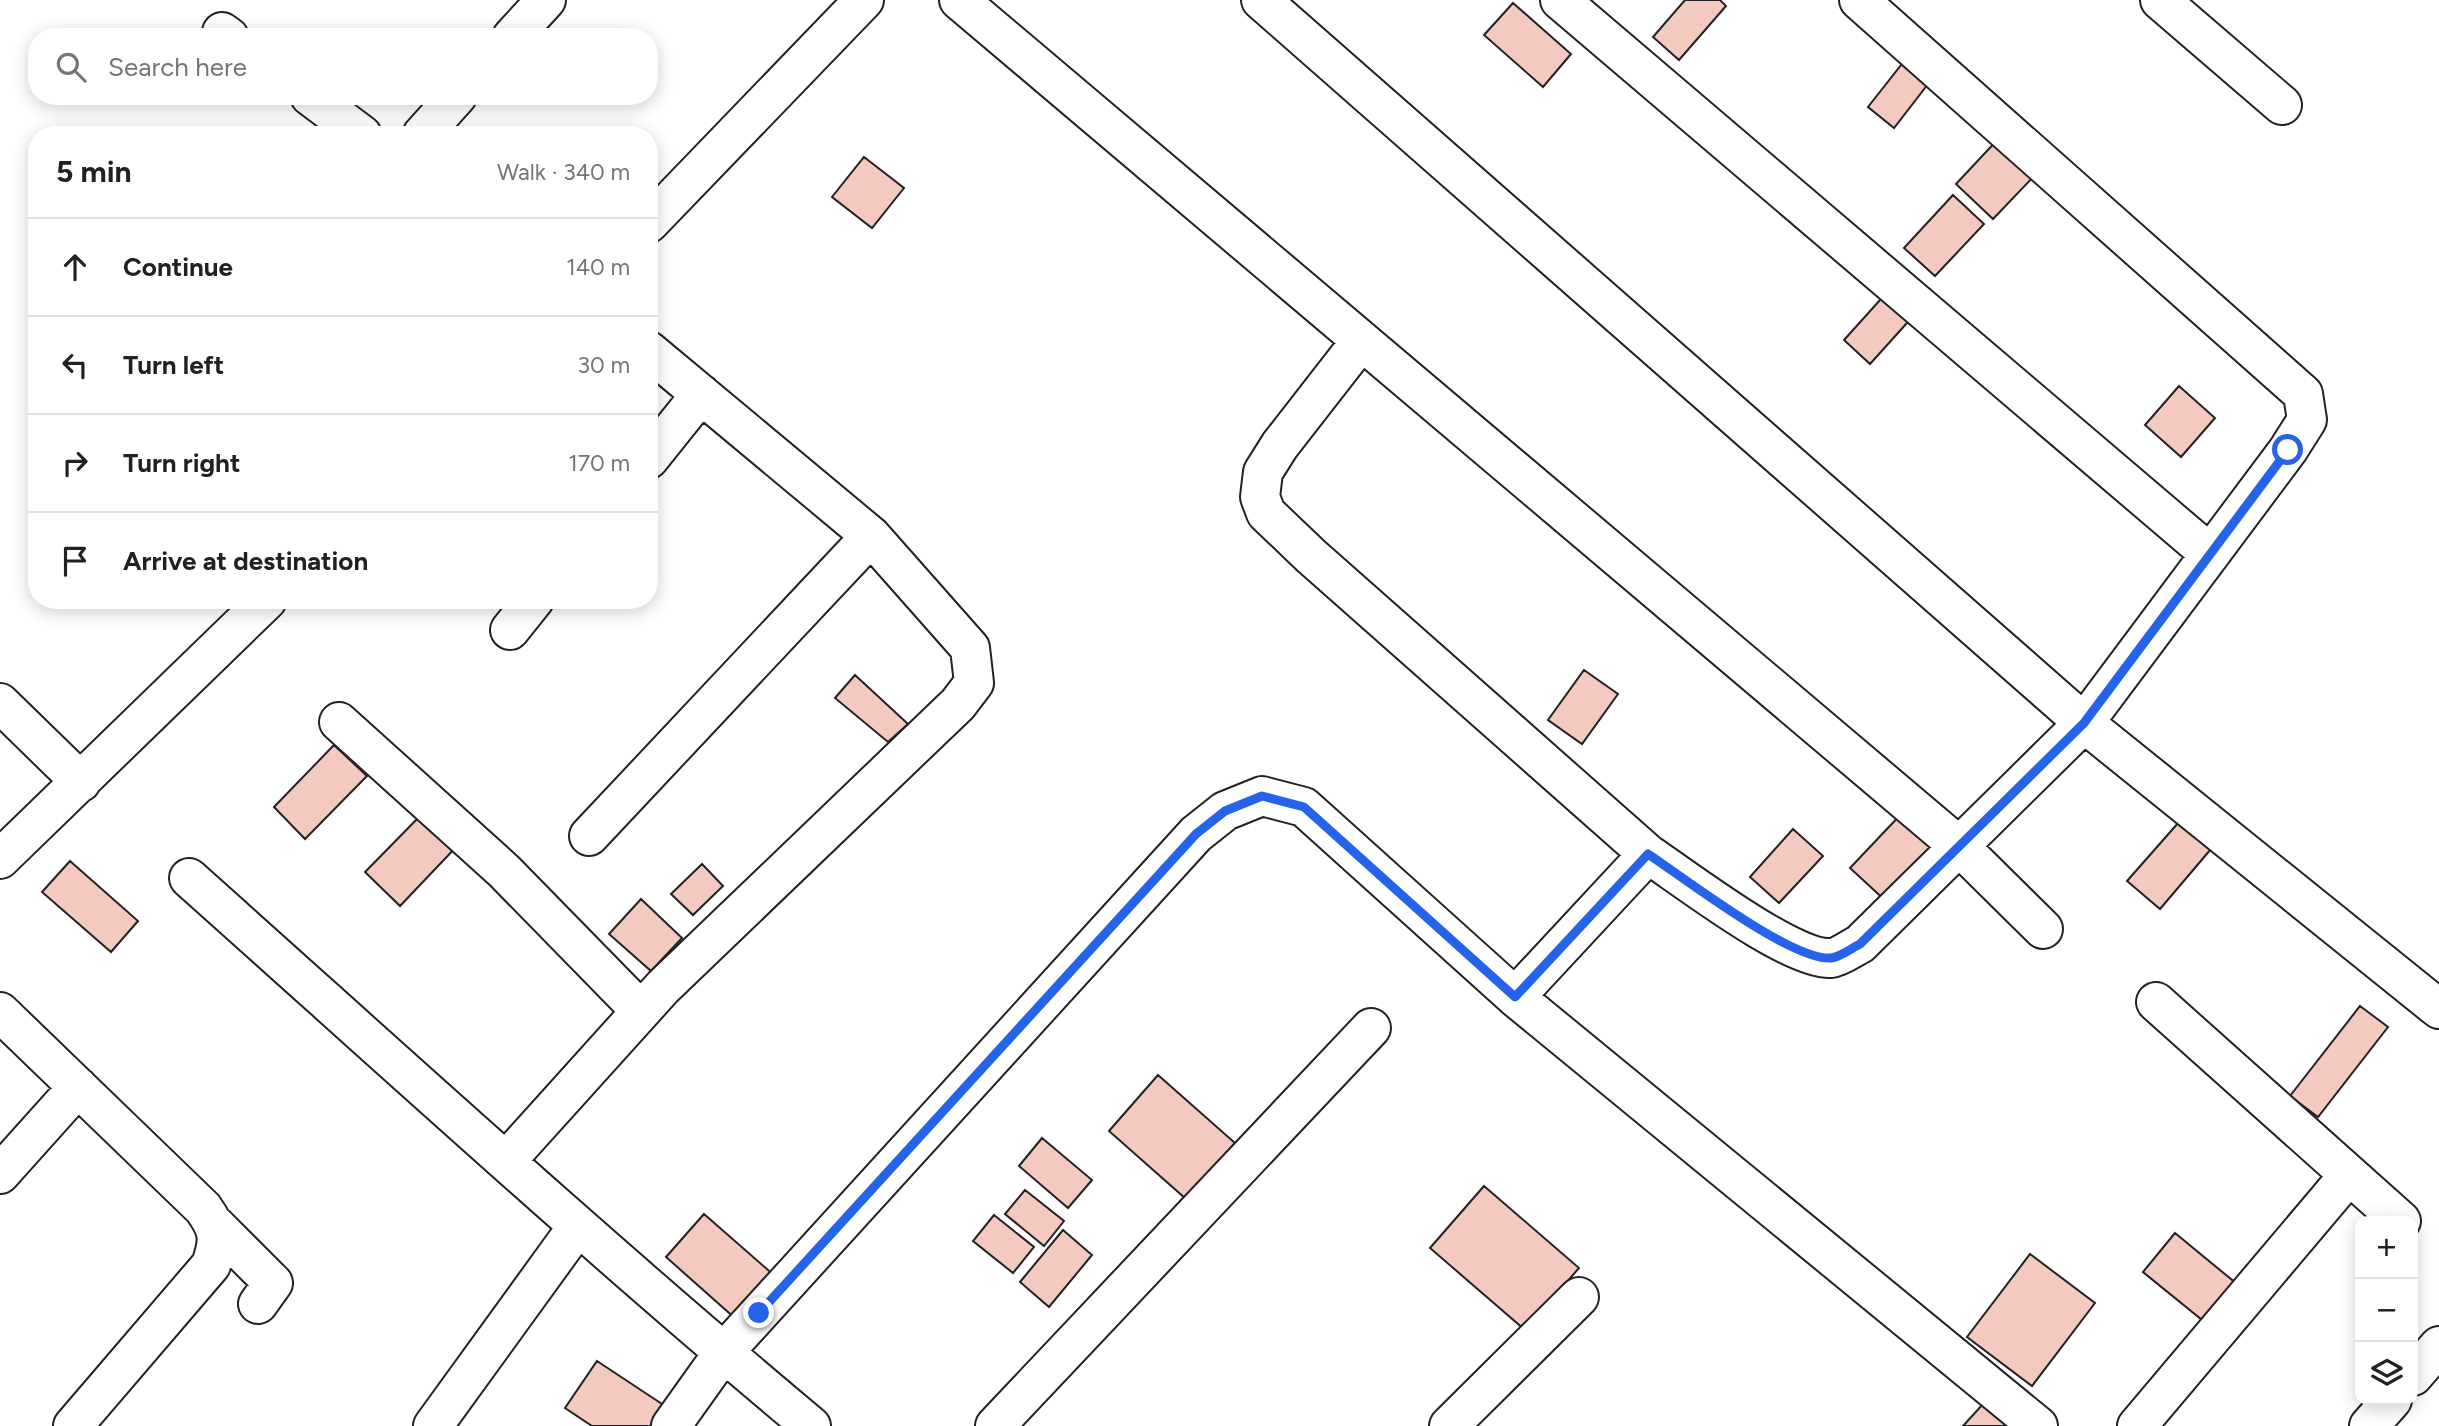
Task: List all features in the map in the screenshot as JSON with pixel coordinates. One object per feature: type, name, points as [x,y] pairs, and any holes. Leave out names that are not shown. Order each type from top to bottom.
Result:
[{"type":"street","points":[[520,28],[546,0]]},
{"type":"street","points":[[658,214],[864,0]]},
{"type":"street","points":[[959,0],[1960,847],[2043,929]]},
{"type":"street","points":[[1261,0],[2084,723],[2439,1009]]},
{"type":"street","points":[[1560,0],[2210,554]]},
{"type":"street","points":[[1361,341],[1280,445],[1263,472],[1260,497],[1266,513],[1311,556],[1648,854],[1775,939],[1801,952],[1832,958],[1860,944],[2084,723],[2288,450],[2307,420],[2303,394],[1858,0]]},
{"type":"street","points":[[2160,0],[2282,105]]},
{"type":"street","points":[[322,105],[350,126]]},
{"type":"street","points":[[430,126],[449,105]]},
{"type":"street","points":[[506,1161],[663,987],[958,704],[974,683],[970,648],[871,536],[658,358]]},
{"type":"street","points":[[658,448],[701,394]]},
{"type":"street","points":[[589,836],[871,536]]},
{"type":"street","points":[[0,859],[258,609]]},
{"type":"street","points":[[510,630],[527,609]]},
{"type":"street","points":[[0,704],[81,782]]},
{"type":"street","points":[[339,722],[504,871],[641,1011]]},
{"type":"street","points":[[671,1426],[723,1353],[1196,834],[1225,811],[1262,796],[1304,807],[1515,997],[2038,1426]]},
{"type":"street","points":[[1515,997],[1648,854]]},
{"type":"street","points":[[189,878],[578,1226],[811,1426]]},
{"type":"street","points":[[2156,1002],[2396,1216]]},
{"type":"street","points":[[0,1012],[203,1208],[215,1225],[273,1283],[258,1304]]},
{"type":"street","points":[[995,1426],[1371,1028]]},
{"type":"street","points":[[0,1174],[78,1087]]},
{"type":"street","points":[[2137,1426],[2348,1175]]},
{"type":"street","points":[[73,1426],[211,1265],[218,1245],[215,1225]]},
{"type":"street","points":[[433,1426],[578,1226]]},
{"type":"street","points":[[1448,1426],[1579,1297]]},
{"type":"street","points":[[2418,1370],[2439,1346]]},
{"type":"street","points":[[2369,1426],[2388,1405]]},
{"type":"building","points":[[1685,0],[1720,0],[1726,6],[1679,60],[1653,37]]},
{"type":"building","points":[[1513,3],[1571,54],[1543,87],[1484,35]]},
{"type":"building","points":[[1909,55],[1935,75],[1894,128],[1868,107]]},
{"type":"building","points":[[2000,137],[2038,172],[1993,219],[1956,184]]},
{"type":"building","points":[[864,157],[904,188],[872,228],[832,197]]},
{"type":"building","points":[[1953,195],[1984,224],[1935,276],[1904,248]]},
{"type":"building","points":[[1889,290],[1916,313],[1870,364],[1844,340]]},
{"type":"building","points":[[2179,386],[2215,418],[2181,457],[2145,425]]},
{"type":"building","points":[[1584,670],[1618,694],[1582,744],[1548,720]]},
{"type":"building","points":[[855,675],[908,724],[888,742],[835,698]]},
{"type":"building","points":[[334,745],[367,776],[305,839],[274,807]]},
{"type":"building","points":[[1905,810],[1942,844],[1888,903],[1850,868]]},
{"type":"building","points":[[423,813],[458,845],[400,906],[365,872]]},
{"type":"building","points":[[2179,822],[2211,849],[2160,909],[2127,881]]},
{"type":"building","points":[[1793,829],[1823,856],[1779,903],[1750,877]]},
{"type":"building","points":[[70,861],[138,921],[111,952],[42,892]]},
{"type":"building","points":[[702,864],[723,886],[693,915],[671,894]]},
{"type":"building","points":[[641,899],[682,938],[651,971],[609,934]]},
{"type":"building","points":[[2360,1006],[2388,1027],[2318,1117],[2290,1096]]},
{"type":"building","points":[[1158,1075],[1235,1143],[1186,1199],[1109,1131]]},
{"type":"building","points":[[1042,1138],[1092,1180],[1068,1208],[1019,1166]]},
{"type":"building","points":[[1484,1186],[1579,1268],[1525,1330],[1430,1248]]},
{"type":"building","points":[[1025,1190],[1064,1221],[1044,1246],[1005,1214]]},
{"type":"building","points":[[704,1214],[784,1284],[746,1328],[666,1257]]},
{"type":"building","points":[[994,1215],[1034,1247],[1013,1273],[973,1241]]},
{"type":"building","points":[[1063,1230],[1092,1255],[1049,1307],[1020,1282]]},
{"type":"building","points":[[2175,1233],[2243,1289],[2212,1328],[2143,1272]]},
{"type":"building","points":[[2030,1254],[2095,1303],[2032,1386],[1967,1337]]},
{"type":"building","points":[[597,1361],[665,1406],[652,1426],[592,1426],[565,1408]]},
{"type":"building","points":[[1983,1404],[2007,1426],[1963,1426]]},
{"type":"route","points":[[759,1313],[1196,834],[1225,811],[1262,796],[1304,807],[1515,997],[1648,854],[1775,939],[1801,952],[1832,958],[1860,944],[2084,723],[2288,450]]}]
